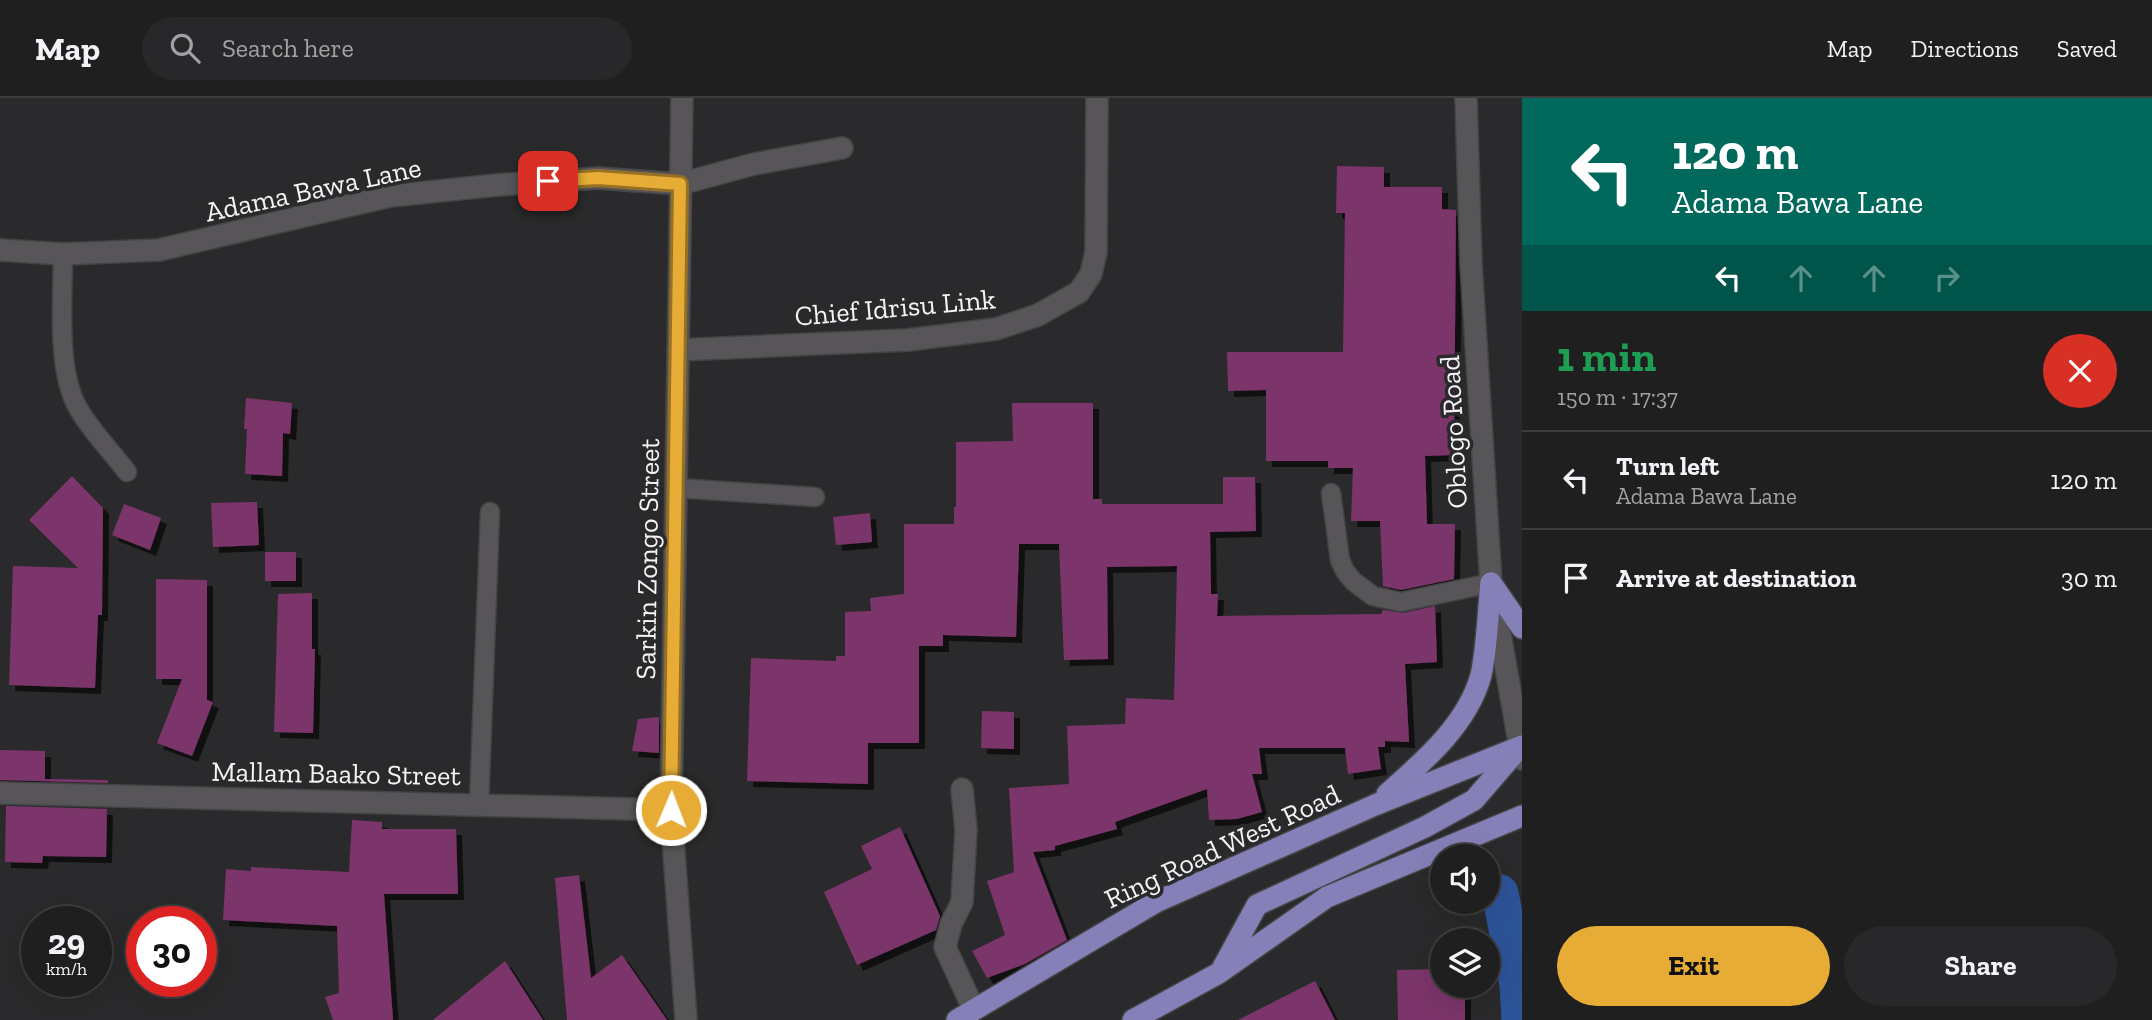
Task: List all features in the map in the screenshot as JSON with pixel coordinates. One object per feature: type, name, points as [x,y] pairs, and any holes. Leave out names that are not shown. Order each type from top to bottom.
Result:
[{"type":"main road","points":[[1491,583],[1522,628]]},
{"type":"main road","points":[[1375,805],[1426,759],[1460,721],[1480,676],[1491,583]]},
{"type":"main road","points":[[1219,974],[1257,905],[1425,827],[1474,800],[1521,751]]},
{"type":"main road","name":"Ring Road West Road","points":[[966,1015],[1156,902],[1375,805],[1521,751]]},
{"type":"main road","points":[[1133,1020],[1219,974],[1327,897],[1522,816]]},
{"type":"street","name":"Sarkin Zongo Street","points":[[682,98],[671,810],[686,1020]]},
{"type":"street","name":"Chief Idrisu Link","points":[[678,350],[908,340],[996,329],[1038,315],[1079,292],[1091,274],[1096,252],[1097,98]]},
{"type":"street","name":"Oblogo Road","points":[[1466,98],[1471,264],[1491,583],[1521,751]]},
{"type":"street","points":[[680,184],[754,163],[842,148]]},
{"type":"street","name":"Adama Bawa Lane","points":[[0,250],[63,254],[159,250],[390,196],[497,185],[598,178],[680,184]]},
{"type":"street","points":[[962,789],[966,830],[962,902],[951,925],[945,947],[966,1015]]},
{"type":"street","name":"Mallam Baako Street","points":[[0,793],[671,810]]},
{"type":"lane","points":[[63,254],[63,349],[77,407],[127,472]]},
{"type":"lane","points":[[676,488],[815,496]]},
{"type":"lane","points":[[1331,493],[1340,560],[1353,581],[1373,596],[1401,602],[1491,583]]},
{"type":"lane","points":[[479,805],[490,512]]},
{"type":"building","points":[[1337,166],[1384,167],[1384,187],[1442,187],[1442,209],[1456,210],[1454,455],[1425,456],[1427,524],[1455,524],[1454,579],[1401,590],[1383,586],[1380,521],[1351,521],[1353,468],[1328,468],[1328,461],[1266,461],[1266,390],[1228,391],[1227,352],[1343,352],[1345,213],[1336,213]]},
{"type":"building","points":[[246,398],[292,403],[290,434],[283,433],[282,476],[245,474]]},
{"type":"building","points":[[1012,403],[1093,403],[1093,499],[1102,499],[1102,504],[1223,504],[1223,477],[1255,477],[1256,531],[1210,532],[1211,594],[1218,594],[1217,616],[1381,614],[1383,610],[1403,613],[1435,606],[1437,662],[1405,664],[1409,742],[1385,741],[1385,747],[1378,747],[1381,769],[1348,774],[1345,748],[1259,748],[1262,774],[1252,774],[1262,812],[1237,819],[1209,820],[1207,789],[1115,822],[1117,829],[1055,846],[1055,850],[1033,852],[1067,940],[1025,964],[987,978],[972,951],[1005,935],[987,881],[1014,872],[1009,788],[1069,784],[1067,726],[1125,724],[1126,698],[1174,700],[1177,566],[1107,567],[1108,659],[1064,660],[1059,544],[1019,544],[1016,637],[943,635],[943,646],[919,646],[919,743],[868,743],[868,784],[747,781],[751,658],[836,661],[836,656],[845,656],[845,612],[871,611],[870,598],[904,594],[904,524],[954,524],[956,442],[1013,441]]},
{"type":"building","points":[[72,476],[103,508],[102,615],[98,615],[95,688],[9,685],[13,566],[78,568],[29,520]]},
{"type":"building","points":[[257,502],[259,545],[213,547],[211,503]]},
{"type":"building","points":[[124,504],[161,518],[150,550],[112,535]]},
{"type":"building","points":[[870,513],[872,542],[836,545],[833,517]]},
{"type":"building","points":[[265,552],[296,552],[296,581],[265,581]]},
{"type":"building","points":[[156,579],[207,580],[207,700],[213,702],[192,756],[157,743],[182,679],[156,679]]},
{"type":"building","points":[[312,593],[312,649],[315,649],[313,733],[274,732],[278,594]]},
{"type":"building","points":[[982,711],[1014,712],[1014,749],[981,748]]},
{"type":"building","points":[[659,717],[659,753],[632,751],[638,719]]},
{"type":"building","points":[[0,750],[45,751],[45,779],[108,780],[108,783],[0,780]]},
{"type":"building","points":[[6,806],[107,809],[106,857],[43,856],[42,863],[5,862]]},
{"type":"building","points":[[352,820],[382,822],[382,829],[456,829],[458,894],[384,894],[393,1020],[333,1020],[325,997],[339,993],[337,926],[223,920],[226,869],[251,871],[251,867],[349,872]]},
{"type":"building","points":[[900,827],[940,916],[936,930],[857,965],[824,892],[872,869],[861,846]]},
{"type":"building","points":[[579,875],[591,978],[622,955],[667,1020],[567,1020],[555,878]]},
{"type":"building","points":[[505,961],[543,1020],[433,1020]]},
{"type":"building","points":[[1430,969],[1430,998],[1465,998],[1465,1020],[1398,1020],[1397,970]]},
{"type":"building","points":[[1315,981],[1335,1020],[1238,1020]]},
{"type":"waterway","points":[[1500,893],[1518,985],[1520,1020]]},
{"type":"route","points":[[548,181],[598,178],[680,184],[671,810]]}]
